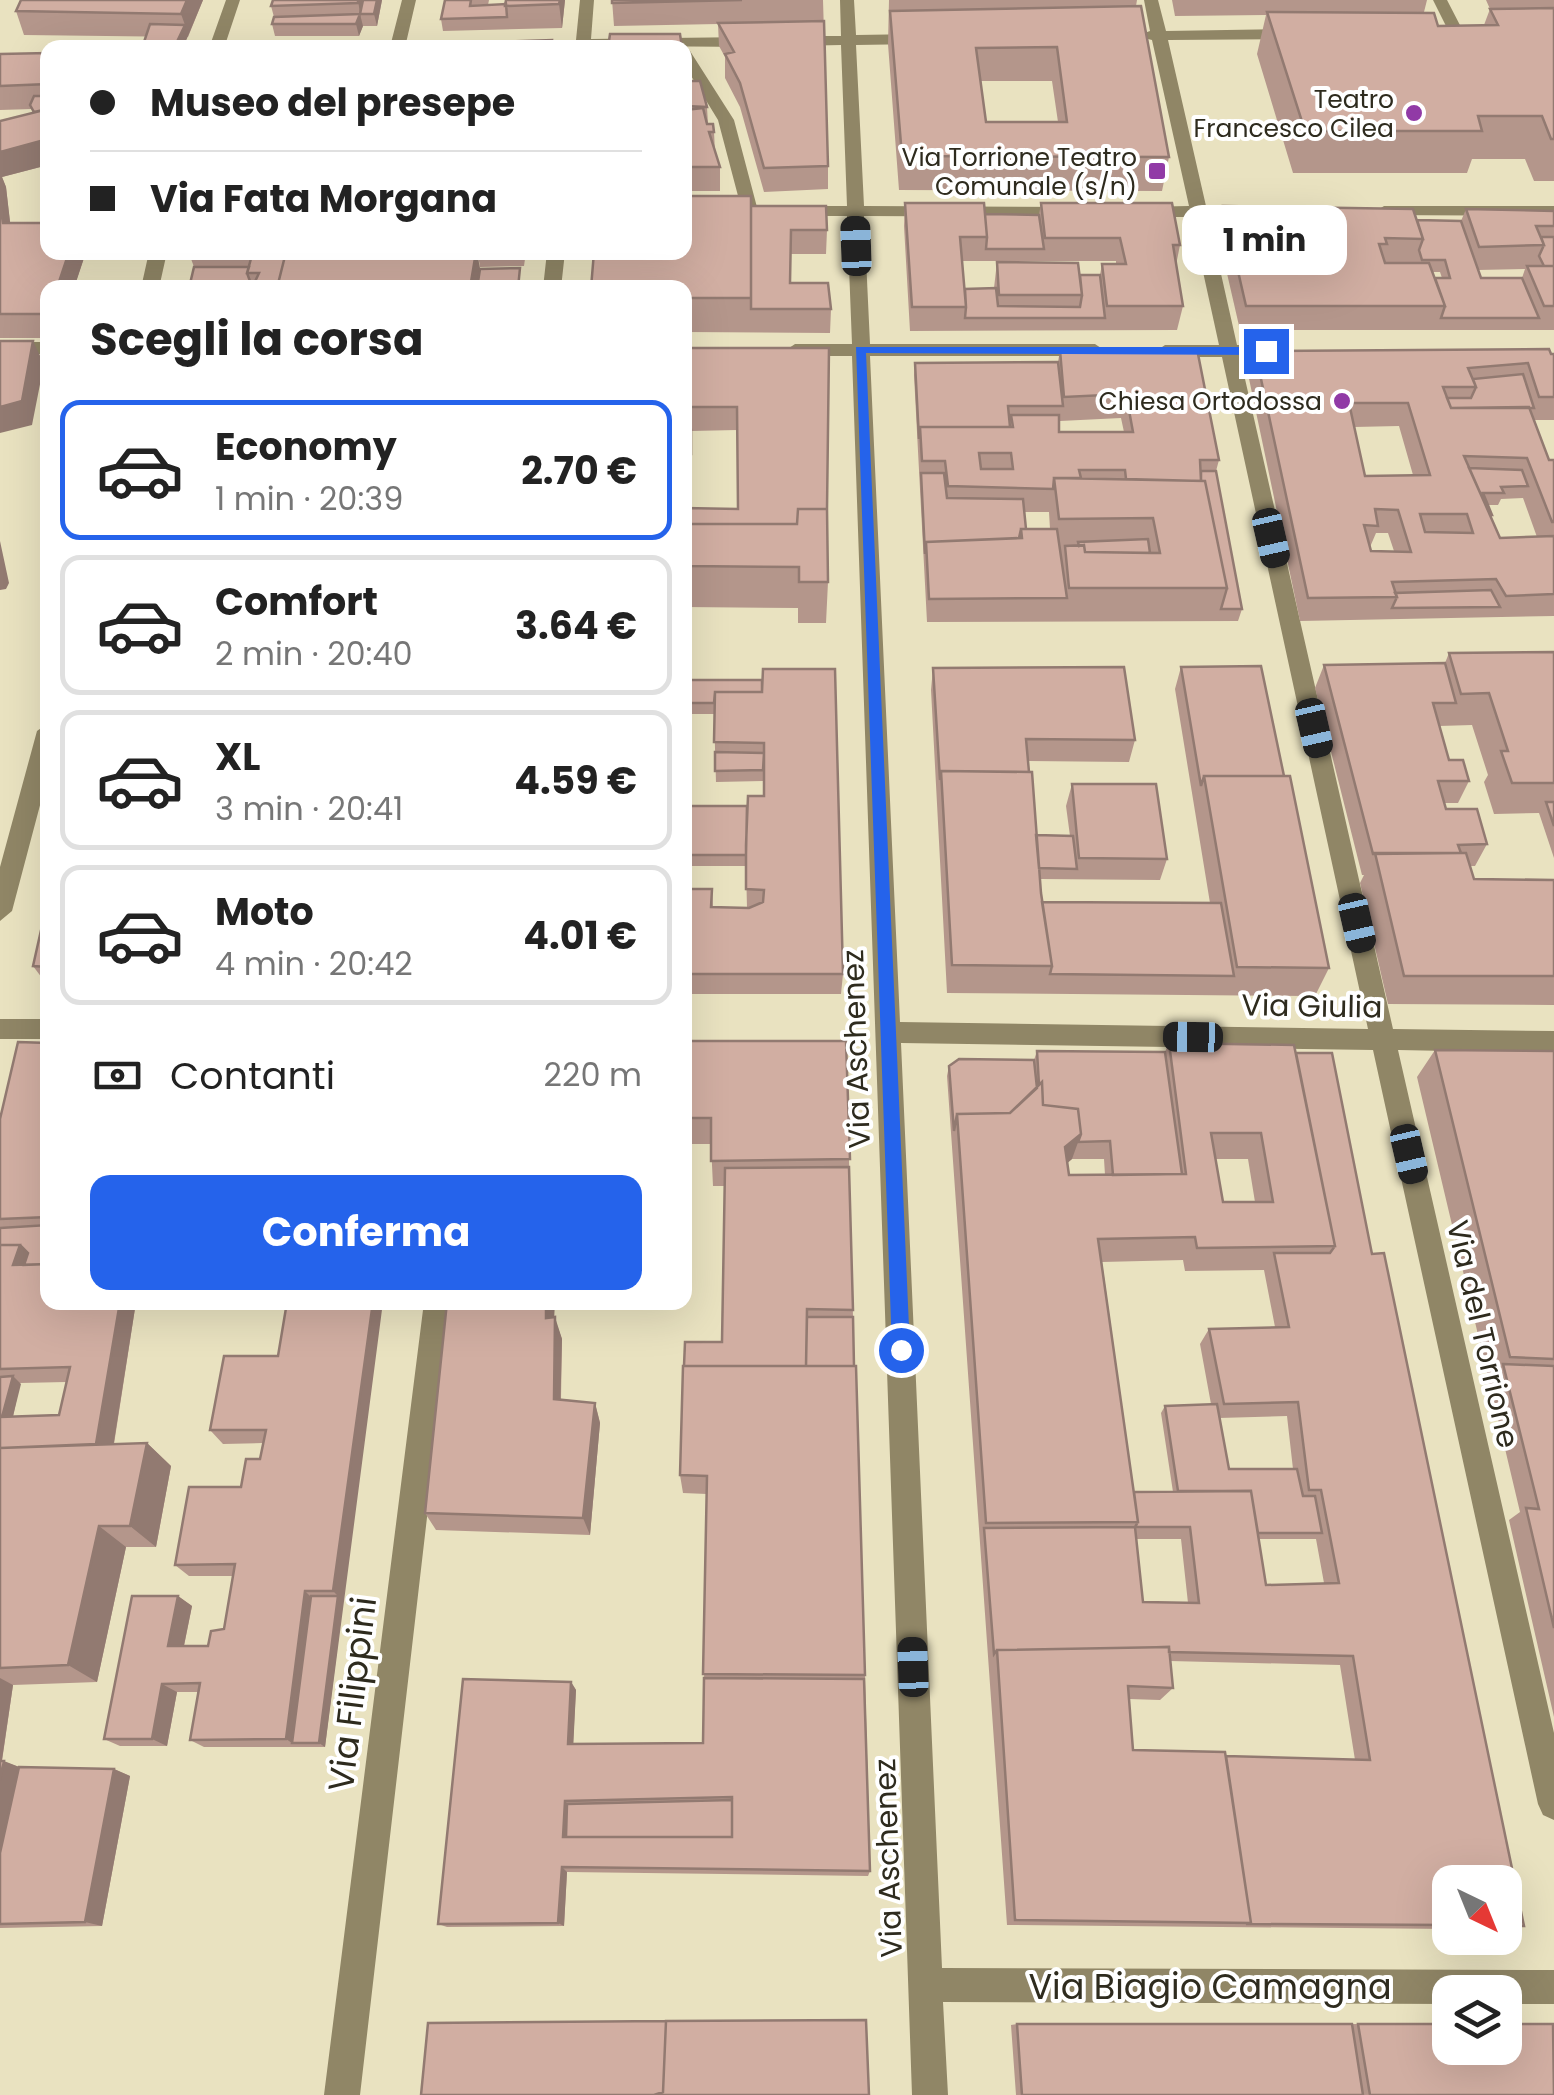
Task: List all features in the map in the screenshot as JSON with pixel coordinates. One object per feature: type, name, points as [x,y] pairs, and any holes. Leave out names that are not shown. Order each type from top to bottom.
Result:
[{"type":"street","points":[[219,40],[234,0]]},
{"type":"street","points":[[399,40],[409,0]]},
{"type":"street","points":[[584,40],[587,0]]},
{"type":"street","name":"Via Aschenez","points":[[846,0],[930,2095]]},
{"type":"street","name":"Via del Torrione","points":[[1151,0],[1554,1804]]},
{"type":"street","points":[[1436,32],[1463,31],[1440,0]]},
{"type":"street","points":[[1120,36],[1317,33]]},
{"type":"street","points":[[692,47],[945,39]]},
{"type":"street","points":[[692,66],[726,120],[742,210],[1092,212]]},
{"type":"street","points":[[1112,212],[1274,211]]},
{"type":"street","points":[[1354,211],[1554,211]]},
{"type":"street","points":[[0,348],[40,348]]},
{"type":"street","points":[[782,350],[1113,350]]},
{"type":"street","points":[[1152,351],[1306,351]]},
{"type":"street","points":[[0,911],[40,761]]},
{"type":"street","points":[[0,1030],[40,1028]]},
{"type":"street","name":"Via Giulia","points":[[888,1032],[1554,1042]]},
{"type":"street","name":"Via Filippini","points":[[342,2095],[437,1310]]},
{"type":"street","name":"Via Biagio Camagna","points":[[926,1985],[1554,1987]]},
{"type":"building","points":[[21,0],[187,0],[181,14],[16,11]]},
{"type":"building","points":[[273,0],[358,0],[358,3],[271,6]]},
{"type":"building","points":[[363,0],[377,0],[374,14],[360,14]]},
{"type":"building","points":[[445,0],[471,0],[470,6],[506,4],[507,17],[441,19]]},
{"type":"building","points":[[506,0],[560,0],[559,4],[505,6]]},
{"type":"building","points":[[612,0],[742,0],[612,3]]},
{"type":"building","points":[[1141,6],[1169,157],[902,156],[890,11]],"holes":[[[1057,47],[1067,122],[986,122],[976,48]]]},
{"type":"building","points":[[1554,8],[1554,139],[1542,116],[1478,116],[1482,131],[1305,131],[1267,12],[1434,13],[1438,26],[1498,25],[1490,9]]},
{"type":"building","points":[[360,14],[356,24],[272,24],[274,17]]},
{"type":"building","points":[[824,21],[828,166],[764,168],[740,83],[725,54],[734,52],[718,23]]},
{"type":"building","points":[[150,24],[185,25],[178,40],[145,40]]},
{"type":"building","points":[[610,34],[680,34],[681,40],[609,40]]},
{"type":"building","points":[[40,53],[40,84],[0,86],[0,54]]},
{"type":"building","points":[[692,81],[700,81],[707,107],[692,106]]},
{"type":"building","points":[[34,96],[40,96],[40,111],[34,112],[30,105]]},
{"type":"building","points":[[703,108],[707,124],[713,124],[714,132],[709,132],[720,167],[692,167],[692,109]]},
{"type":"building","points":[[40,111],[40,141],[0,152],[0,121]]},
{"type":"building","points":[[0,196],[3,223],[40,223],[40,260],[66,260],[60,280],[40,280],[40,314],[0,314]]},
{"type":"building","points":[[692,196],[751,196],[751,298],[692,298],[692,280],[592,280],[593,260],[692,260]]},
{"type":"building","points":[[905,203],[984,203],[987,237],[960,237],[966,307],[912,307]]},
{"type":"building","points":[[1041,203],[1172,203],[1180,245],[1173,245],[1183,306],[1107,306],[1102,264],[1126,264],[1120,238],[1045,238]]},
{"type":"building","points":[[751,206],[826,206],[827,230],[791,230],[790,283],[828,283],[831,309],[751,309]]},
{"type":"building","points":[[1223,206],[1413,209],[1423,239],[1385,238],[1387,244],[1379,244],[1385,263],[1429,263],[1445,306],[1246,306]],"holes":[[[1330,246],[1337,266],[1304,266],[1297,247]]]},
{"type":"building","points":[[1466,209],[1554,211],[1554,226],[1536,226],[1544,245],[1479,247]]},
{"type":"building","points":[[985,214],[1039,215],[1044,249],[986,249]]},
{"type":"building","points":[[1417,220],[1461,221],[1481,278],[1522,278],[1539,318],[1441,318],[1445,306],[1435,278],[1450,278],[1445,260],[1422,260],[1419,250],[1423,239]]},
{"type":"building","points":[[1541,237],[1554,237],[1554,266],[1544,266],[1539,256],[1544,245]]},
{"type":"building","points":[[251,260],[284,260],[279,280],[256,280],[259,273],[247,273]]},
{"type":"building","points":[[284,260],[475,260],[471,280],[279,280]]},
{"type":"building","points":[[997,262],[1078,263],[1082,295],[999,295]]},
{"type":"building","points":[[1527,266],[1554,266],[1554,306],[1544,306]]},
{"type":"building","points":[[194,267],[249,267],[250,280],[191,280]]},
{"type":"building","points":[[520,268],[519,280],[478,280],[480,269]]},
{"type":"building","points":[[1080,275],[1100,275],[1105,318],[965,318],[965,289],[996,288],[998,306],[1080,307]]},
{"type":"building","points":[[0,341],[33,341],[22,401],[0,407]]},
{"type":"building","points":[[692,348],[829,348],[827,509],[798,509],[797,524],[692,524],[692,508],[738,509],[737,407],[692,407]]},
{"type":"building","points":[[1197,349],[1219,460],[1200,460],[1201,481],[1126,479],[1125,470],[1079,470],[1081,478],[1054,478],[1053,489],[948,486],[945,461],[922,461],[920,427],[1013,427],[1011,415],[1059,415],[1059,432],[1133,432],[1126,394],[1064,397],[1060,350]],"holes":[[[979,453],[1011,453],[1013,469],[981,469]]]},
{"type":"building","points":[[1549,349],[1554,354],[1554,397],[1539,397],[1528,363],[1468,368],[1476,387],[1443,387],[1451,408],[1529,407],[1549,460],[1554,460],[1554,522],[1527,458],[1464,456],[1500,538],[1554,536],[1554,594],[1506,596],[1496,579],[1392,582],[1397,597],[1308,598],[1255,351]],"holes":[[[1349,403],[1408,403],[1430,475],[1365,476]],[[1375,509],[1398,510],[1411,552],[1371,551],[1364,525],[1378,526]],[[1420,514],[1467,514],[1473,533],[1425,532]]]},
{"type":"building","points":[[1058,362],[1063,406],[1008,406],[1010,427],[920,427],[919,439],[915,363]]},
{"type":"building","points":[[1523,374],[1534,408],[1451,408],[1447,398],[1471,398],[1476,387],[1473,379]]},
{"type":"building","points":[[1469,468],[1522,470],[1528,486],[1501,487],[1504,493],[1483,493],[1490,515]]},
{"type":"building","points":[[1201,471],[1216,471],[1242,609],[1221,609],[1227,588]]},
{"type":"building","points":[[921,473],[944,473],[947,498],[1023,499],[1026,529],[1021,529],[1019,538],[926,542],[925,554]]},
{"type":"building","points":[[1054,478],[1205,481],[1227,588],[1069,588],[1065,546],[1084,545],[1085,552],[1160,553],[1153,518],[1059,519]]},
{"type":"building","points":[[798,509],[827,509],[828,582],[799,582],[799,567],[692,566],[692,524],[797,524]]},
{"type":"building","points":[[1021,529],[1057,529],[1067,598],[929,599],[926,542],[1022,538]]},
{"type":"building","points":[[1148,539],[1150,553],[1085,552],[1084,545],[1079,546],[1078,542]]},
{"type":"building","points":[[1491,590],[1500,607],[1392,608],[1395,593]]},
{"type":"building","points":[[1554,652],[1554,783],[1512,783],[1501,751],[1508,751],[1489,693],[1461,694],[1449,653]]},
{"type":"building","points":[[1445,663],[1456,703],[1433,703],[1449,760],[1463,760],[1469,781],[1438,781],[1446,809],[1477,809],[1487,844],[1458,845],[1461,853],[1373,854],[1324,665]]},
{"type":"building","points":[[1261,666],[1284,776],[1204,776],[1201,786],[1181,667]]},
{"type":"building","points":[[1124,667],[1135,740],[1026,739],[1029,772],[941,771],[940,780],[933,668]]},
{"type":"building","points":[[763,669],[835,669],[843,974],[692,974],[692,889],[712,889],[711,907],[749,908],[763,902],[764,890],[746,889],[746,845],[748,796],[764,796],[764,743],[714,742],[715,692],[762,692]]},
{"type":"building","points":[[692,680],[762,680],[762,692],[715,692],[714,703],[692,703]]},
{"type":"building","points":[[715,752],[764,753],[763,770],[715,771]]},
{"type":"building","points":[[941,771],[1032,772],[1041,893],[1052,966],[952,965]]},
{"type":"building","points":[[1204,776],[1290,776],[1329,968],[1237,967]]},
{"type":"building","points":[[1072,784],[1156,784],[1167,859],[1079,858]]},
{"type":"building","points":[[1546,802],[1554,802],[1554,826]]},
{"type":"building","points":[[692,806],[747,806],[746,855],[692,855]]},
{"type":"building","points":[[1036,835],[1073,836],[1077,869],[1039,868]]},
{"type":"building","points":[[1375,853],[1466,853],[1474,879],[1554,880],[1554,976],[1404,976]]},
{"type":"building","points":[[1042,902],[1221,903],[1234,976],[1050,974]]},
{"type":"building","points":[[40,935],[40,966],[33,966]]},
{"type":"building","points":[[692,1041],[846,1041],[850,1159],[711,1161],[711,1118],[692,1118]]},
{"type":"building","points":[[18,1042],[40,1043],[40,1217],[0,1219],[0,1119]]},
{"type":"building","points":[[1169,1043],[1294,1045],[1335,1246],[1197,1248],[1195,1237],[1098,1239],[1138,1522],[986,1523],[957,1114],[1010,1113],[1042,1082],[1043,1105],[1078,1109],[1081,1134],[1065,1147],[1069,1175],[1186,1174]],"holes":[[[1211,1133],[1261,1133],[1273,1202],[1223,1202]]]},
{"type":"building","points":[[1435,1050],[1554,1051],[1554,1359],[1510,1357]]},
{"type":"building","points":[[1037,1051],[1165,1052],[1182,1174],[1113,1175],[1110,1141],[1078,1142],[1078,1109],[1043,1105]]},
{"type":"building","points":[[1296,1053],[1332,1053],[1372,1254],[1384,1253],[1511,1865],[1432,1865],[1432,1925],[1246,1924],[1251,1923],[1226,1756],[1370,1760],[1353,1656],[1169,1652],[1169,1647],[997,1650],[994,1654],[984,1528],[1135,1527],[1138,1522],[1134,1492],[1251,1491],[1266,1585],[1339,1583],[1321,1490],[1309,1490],[1298,1402],[1224,1404],[1209,1329],[1289,1327],[1274,1253],[1330,1253],[1335,1246]],"holes":[[[1135,1527],[1190,1527],[1199,1603],[1143,1602]]]},
{"type":"building","points":[[959,1059],[1034,1060],[1037,1088],[1010,1113],[957,1114],[954,1131],[949,1066]]},
{"type":"building","points":[[849,1167],[853,1310],[807,1309],[806,1366],[684,1366],[685,1342],[722,1342],[725,1168]]},
{"type":"building","points":[[40,1226],[40,1264],[24,1265],[28,1253],[20,1245],[0,1245],[0,1228]]},
{"type":"building","points":[[0,1245],[20,1245],[13,1265],[40,1264],[40,1310],[119,1310],[96,1444],[0,1448],[0,1417],[59,1415],[70,1367],[0,1369]]},
{"type":"building","points":[[286,1310],[372,1310],[333,1591],[305,1591],[286,1739],[190,1740],[200,1683],[162,1684],[152,1739],[104,1739],[132,1596],[178,1596],[168,1646],[208,1646],[211,1631],[224,1629],[235,1564],[175,1565],[189,1487],[241,1487],[246,1459],[260,1459],[266,1430],[210,1430],[224,1356],[278,1356]]},
{"type":"building","points":[[446,1310],[546,1310],[546,1318],[555,1317],[554,1399],[595,1403],[583,1518],[425,1513]]},
{"type":"building","points":[[807,1317],[853,1317],[854,1366],[806,1366]]},
{"type":"building","points":[[1503,1364],[1554,1366],[1554,1628],[1526,1508],[1539,1509]]},
{"type":"building","points":[[683,1366],[856,1366],[865,1675],[703,1674],[707,1476],[680,1475]]},
{"type":"building","points":[[13,1376],[2,1417],[0,1417],[0,1377]]},
{"type":"building","points":[[1217,1404],[1229,1469],[1297,1469],[1303,1496],[1315,1496],[1322,1533],[1258,1533],[1251,1491],[1178,1491],[1165,1406]]},
{"type":"building","points":[[147,1443],[130,1526],[99,1526],[68,1665],[0,1668],[0,1448]]},
{"type":"building","points":[[311,1596],[338,1596],[319,1743],[292,1743]]},
{"type":"building","points":[[1169,1647],[1173,1688],[1128,1686],[1133,1750],[1225,1752],[1251,1923],[1015,1920],[997,1650]]},
{"type":"building","points":[[704,1678],[864,1679],[870,1871],[562,1867],[558,1923],[438,1924],[463,1679],[571,1682],[568,1744],[703,1743]],"holes":[[[732,1797],[732,1837],[563,1837],[565,1801]]]},
{"type":"building","points":[[19,1767],[114,1769],[85,1922],[0,1924],[0,1853]]},
{"type":"building","points":[[732,1800],[732,1837],[566,1837],[567,1804]]},
{"type":"building","points":[[866,2020],[869,2095],[654,2095],[663,2092],[666,2021]]},
{"type":"building","points":[[666,2021],[663,2092],[655,2095],[421,2095],[428,2023]]},
{"type":"building","points":[[1017,2024],[1352,2024],[1363,2095],[1022,2095]]},
{"type":"building","points":[[1358,2024],[1432,2024],[1432,2065],[1522,2065],[1522,2024],[1553,2024],[1554,2095],[1370,2095]]},
{"type":"place","name":"Teatro Francesco Cilea","points":[[1414,113]]},
{"type":"place","name":"Via Torrione Teatro Comunale (s/n)","points":[[1157,171]]},
{"type":"place","name":"Chiesa Ortodossa","points":[[1342,401]]},
{"type":"route","points":[[901,1350],[860,350],[1266,351]]}]
